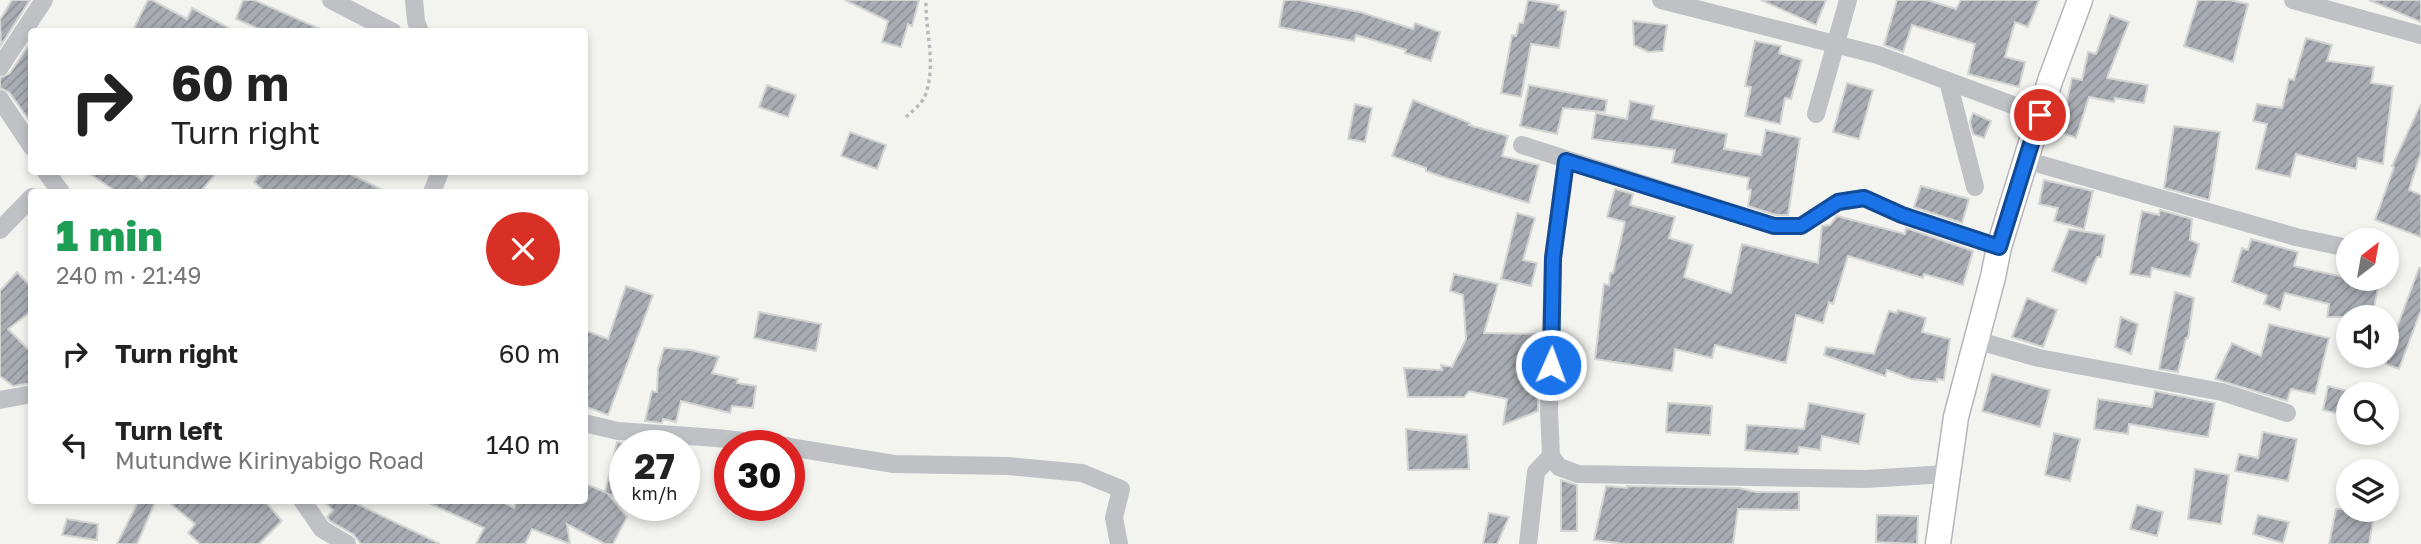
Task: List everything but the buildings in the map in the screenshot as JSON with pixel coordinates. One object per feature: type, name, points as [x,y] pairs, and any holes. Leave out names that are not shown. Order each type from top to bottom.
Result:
[{"type":"street","points":[[0,67],[44,0]]},
{"type":"street","points":[[331,0],[385,28]]},
{"type":"street","points":[[414,0],[419,28]]},
{"type":"street","points":[[1661,0],[1878,55],[2040,115]]},
{"type":"street","points":[[1816,114],[1848,0]]},
{"type":"street","points":[[1938,544],[1956,417],[1999,247],[2025,160],[2080,0]]},
{"type":"street","points":[[2293,0],[2421,35]]},
{"type":"street","points":[[1948,81],[1975,187]]},
{"type":"street","points":[[0,99],[28,141]]},
{"type":"street","points":[[1522,145],[1774,226],[1801,226],[1838,202],[1864,198],[1902,215],[1999,247]]},
{"type":"street","points":[[2025,160],[2296,237],[2336,245]]},
{"type":"street","points":[[1566,161],[1553,258],[1549,411],[1552,456],[1559,467],[1578,474],[1867,479],[1946,474]]},
{"type":"street","points":[[0,230],[28,201]]},
{"type":"street","points":[[1975,340],[2039,358],[2222,392],[2287,413]]},
{"type":"street","points":[[0,400],[28,395]]},
{"type":"street","points":[[588,424],[618,431],[714,438]]},
{"type":"street","points":[[805,449],[894,464],[1008,466],[1082,473],[1121,489],[1114,518],[1119,544]]},
{"type":"street","points":[[1528,544],[1536,472],[1552,456]]},
{"type":"street","points":[[307,508],[314,544]]},
{"type":"street","points":[[307,508],[322,529],[347,544]]},
{"type":"path","points":[[906,117],[925,98],[932,60],[926,0]]},
{"type":"route","points":[[1551,365],[1553,258],[1566,161],[1774,226],[1801,226],[1838,202],[1864,198],[1902,215],[1999,247],[2040,115]]}]
